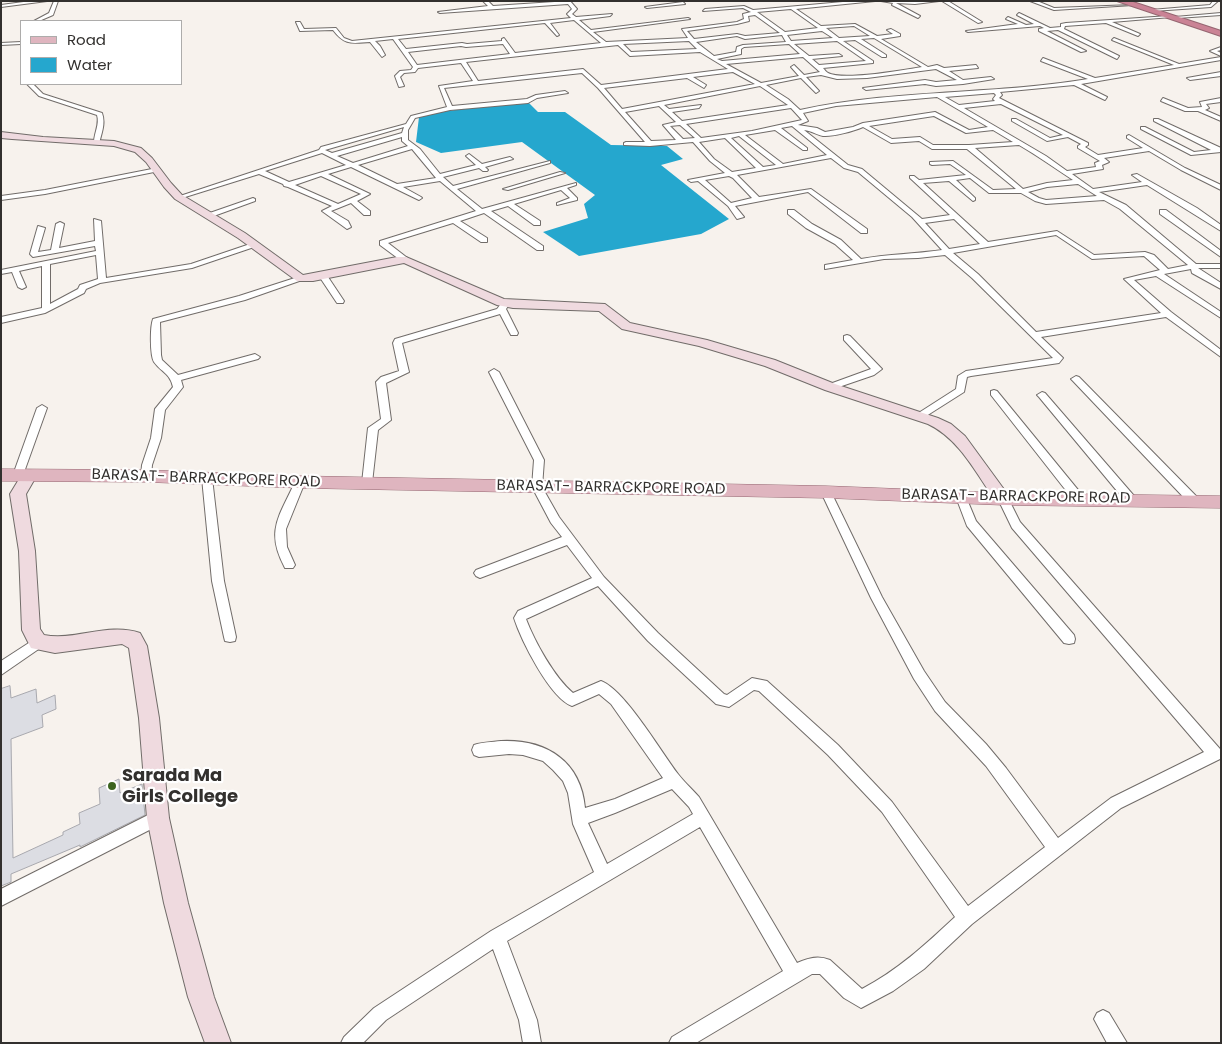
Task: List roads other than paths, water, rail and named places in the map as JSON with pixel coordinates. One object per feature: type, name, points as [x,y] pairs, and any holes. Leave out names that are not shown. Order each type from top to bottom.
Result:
[{"type":"highway","points":[[1121,1],[1173,17]]},
{"type":"highway","points":[[1130,3],[1221,32]]},
{"type":"main road","name":"BARASAT- BARRACKPORE ROAD","points":[[1,475],[146,476],[300,482],[826,492],[1003,499],[1221,502]]},
{"type":"street","points":[[1,6],[45,1]]},
{"type":"street","points":[[38,20],[51,14],[56,1]]},
{"type":"street","points":[[485,1],[492,7]]},
{"type":"street","points":[[544,1],[555,1]]},
{"type":"street","points":[[729,1],[754,12],[784,34],[789,42],[819,68],[835,77],[867,76],[937,68],[964,82]]},
{"type":"street","points":[[815,129],[805,121],[800,112],[761,85],[702,50],[684,30],[737,23],[747,20],[745,15],[754,12],[845,2],[873,1]]},
{"type":"street","points":[[883,1],[935,1]]},
{"type":"street","points":[[944,1],[980,22]]},
{"type":"street","points":[[1032,1],[1054,9],[1130,3]]},
{"type":"street","points":[[1153,10],[1211,6],[1216,1]]},
{"type":"street","points":[[440,12],[473,11],[492,7],[568,2],[575,9],[568,14]]},
{"type":"street","points":[[855,2],[864,8]]},
{"type":"street","points":[[891,2],[918,17]]},
{"type":"street","points":[[646,7],[683,4]]},
{"type":"street","points":[[705,10],[744,7]]},
{"type":"street","points":[[792,8],[871,62],[819,68]]},
{"type":"street","points":[[550,15],[594,12]]},
{"type":"street","points":[[675,13],[681,16]]},
{"type":"street","points":[[568,14],[602,42],[611,44]]},
{"type":"street","points":[[1019,14],[1040,28],[1083,51]]},
{"type":"street","points":[[1060,29],[1064,28],[1062,26],[1065,24],[1221,14]]},
{"type":"street","points":[[1199,15],[1213,20]]},
{"type":"street","points":[[298,23],[302,30],[334,29],[342,39],[351,42],[527,27],[547,22],[610,17]]},
{"type":"street","points":[[590,31],[688,19]]},
{"type":"street","points":[[1008,19],[1024,26]]},
{"type":"street","points":[[1104,21],[1138,35]]},
{"type":"street","points":[[547,22],[557,35]]},
{"type":"street","points":[[966,23],[988,22]]},
{"type":"street","points":[[401,86],[397,77],[402,72],[413,71],[416,67],[592,48],[611,44],[691,40],[737,35],[744,38],[855,25],[928,69]]},
{"type":"street","points":[[968,31],[1024,26],[1051,30],[1060,29],[1116,57]]},
{"type":"street","points":[[1024,32],[1040,28]]},
{"type":"street","points":[[713,58],[739,53],[741,46],[898,35],[889,30]]},
{"type":"street","points":[[395,38],[416,67]]},
{"type":"street","points":[[857,39],[884,56]]},
{"type":"street","points":[[1114,39],[1177,64]]},
{"type":"street","points":[[372,40],[382,55]]},
{"type":"street","points":[[405,51],[462,44],[466,46],[505,40],[514,55]]},
{"type":"street","points":[[1,44],[20,43]]},
{"type":"street","points":[[620,44],[630,54],[702,50]]},
{"type":"street","points":[[1221,48],[1213,51],[1221,56]]},
{"type":"street","points":[[721,63],[839,56]]},
{"type":"street","points":[[800,112],[836,104],[994,92],[1095,80],[1221,56]]},
{"type":"street","points":[[1043,60],[1095,80]]},
{"type":"street","points":[[462,62],[476,82]]},
{"type":"street","points":[[943,70],[976,66]]},
{"type":"street","points":[[794,67],[816,91]]},
{"type":"street","points":[[960,68],[999,95],[996,99],[1086,144],[1080,147],[1106,162],[1097,164],[1101,168],[1064,173]]},
{"type":"street","points":[[450,108],[441,87],[580,70],[600,87],[650,144]]},
{"type":"street","points":[[600,87],[735,70]]},
{"type":"street","points":[[621,110],[826,73]]},
{"type":"street","points":[[1190,78],[1219,75]]},
{"type":"street","points":[[850,76],[882,100]]},
{"type":"street","points":[[689,77],[704,86]]},
{"type":"street","points":[[866,88],[925,82],[934,84],[991,79]]},
{"type":"street","points":[[1075,82],[1105,98]]},
{"type":"street","points":[[31,85],[41,95],[100,114],[102,123],[97,143]]},
{"type":"street","points":[[540,248],[484,212],[452,188],[440,177],[418,150],[405,141],[404,134],[411,120],[416,116],[450,108],[526,101],[565,93]]},
{"type":"street","points":[[939,96],[1044,157],[1092,192],[1123,207],[1194,266],[1195,271],[1221,288]]},
{"type":"street","points":[[689,98],[712,117]]},
{"type":"street","points":[[1163,100],[1187,110],[1207,108],[1202,104],[1203,102],[1221,100]]},
{"type":"street","points":[[959,107],[1001,102]]},
{"type":"street","points":[[659,104],[680,122],[728,173],[735,177],[757,199]]},
{"type":"street","points":[[667,111],[699,106]]},
{"type":"street","points":[[681,141],[666,127],[669,124],[791,106]]},
{"type":"street","points":[[1199,109],[1221,120]]},
{"type":"street","points":[[626,144],[697,140],[796,126],[815,129],[827,134],[854,129],[863,125],[936,114],[968,132],[993,128]]},
{"type":"street","points":[[1014,120],[1049,140],[1070,135]]},
{"type":"street","points":[[1156,120],[1219,150]]},
{"type":"street","points":[[796,126],[805,121]]},
{"type":"street","points":[[180,197],[322,151],[322,148],[386,129],[408,125]]},
{"type":"street","points":[[863,125],[886,139],[895,142],[920,139],[932,147],[969,147],[1019,143]]},
{"type":"street","points":[[796,126],[848,168],[860,170],[920,221],[947,252],[976,276],[1058,360],[963,376],[963,389],[920,416]]},
{"type":"street","points":[[777,128],[805,149]]},
{"type":"street","points":[[1143,128],[1190,153],[1199,154]]},
{"type":"street","points":[[1019,130],[1028,129]]},
{"type":"street","points":[[1000,133],[1010,131]]},
{"type":"street","points":[[332,155],[404,134]]},
{"type":"street","points":[[1,135],[97,143],[131,147],[140,151],[157,170],[170,190],[194,209],[208,215],[256,245],[301,279]]},
{"type":"street","points":[[741,135],[782,166]]},
{"type":"street","points":[[726,136],[761,170]]},
{"type":"street","points":[[1129,137],[1221,188]]},
{"type":"street","points":[[286,185],[412,147]]},
{"type":"street","points":[[969,147],[1022,191],[1041,202],[1103,198]]},
{"type":"street","points":[[1098,157],[1151,149]]},
{"type":"street","points":[[1189,158],[1219,150]]},
{"type":"street","points":[[322,151],[419,198]]},
{"type":"street","points":[[469,156],[519,201]]},
{"type":"street","points":[[691,180],[728,173],[761,170],[832,156]]},
{"type":"street","points":[[395,187],[510,158]]},
{"type":"street","points":[[1172,162],[1181,160]]},
{"type":"street","points":[[932,163],[950,161],[991,192],[1022,191],[1046,185],[1077,182]]},
{"type":"street","points":[[452,188],[548,162]]},
{"type":"street","points":[[1,198],[45,192],[157,170]]},
{"type":"street","points":[[259,171],[286,185],[337,206]]},
{"type":"street","points":[[506,189],[562,173]]},
{"type":"street","points":[[321,174],[367,194],[326,211],[345,223],[346,227]]},
{"type":"street","points":[[1135,175],[1221,229]]},
{"type":"street","points":[[972,176],[915,180],[986,245]]},
{"type":"street","points":[[950,178],[973,199]]},
{"type":"street","points":[[700,179],[730,204],[740,217]]},
{"type":"street","points":[[1092,192],[1148,183]]},
{"type":"street","points":[[514,333],[504,307],[406,260],[383,243],[390,239],[574,184]]},
{"type":"street","points":[[1046,185],[1053,190]]},
{"type":"street","points":[[559,204],[575,199],[562,188]]},
{"type":"street","points":[[730,204],[808,190],[864,231]]},
{"type":"street","points":[[1060,195],[1067,200]]},
{"type":"street","points":[[208,215],[253,200]]},
{"type":"street","points":[[352,200],[366,213]]},
{"type":"street","points":[[509,204],[537,223]]},
{"type":"street","points":[[791,212],[809,226],[838,242],[860,262]]},
{"type":"street","points":[[1163,212],[1221,255]]},
{"type":"street","points":[[920,221],[954,217]]},
{"type":"street","points":[[454,220],[484,240]]},
{"type":"street","points":[[97,221],[102,279],[100,282]]},
{"type":"street","points":[[54,252],[60,224]]},
{"type":"street","points":[[41,228],[34,255],[100,248]]},
{"type":"street","points":[[828,267],[884,257],[918,256],[947,252],[1055,233],[1092,257],[1145,254],[1151,257],[1161,272],[1221,316]]},
{"type":"street","points":[[1,320],[46,309],[79,292],[84,287],[100,282],[192,266],[256,245]]},
{"type":"street","points":[[1,272],[46,263],[100,248]]},
{"type":"street","points":[[146,476],[147,465],[156,438],[160,409],[178,387],[176,378],[158,361],[156,355],[156,321],[242,298],[301,279],[397,260],[406,260]]},
{"type":"street","points":[[46,263],[46,309]]},
{"type":"street","points":[[1221,266],[1194,266],[1128,279],[1168,314],[1221,354]]},
{"type":"street","points":[[15,270],[22,287]]},
{"type":"street","points":[[323,276],[340,301]]},
{"type":"street","points":[[367,483],[373,428],[386,420],[381,382],[384,379],[404,372],[398,341],[504,307],[601,307],[609,310],[618,322],[626,326],[770,363],[830,387],[920,416],[946,427],[960,438],[1003,499],[1016,525],[1218,756],[1116,803],[966,918],[918,963],[887,985],[861,999],[850,992],[824,966],[818,964],[794,974],[678,1043]]},
{"type":"street","points":[[1035,335],[1168,314]]},
{"type":"street","points":[[830,387],[871,373],[877,369],[847,338]]},
{"type":"street","points":[[176,378],[255,357]]},
{"type":"street","points":[[494,372],[538,460],[537,487],[555,520],[600,580],[653,637],[720,700],[730,701],[752,684],[762,685],[833,750],[888,807],[966,918]]},
{"type":"street","points":[[1076,379],[1195,502]]},
{"type":"street","points":[[994,393],[1079,499]]},
{"type":"street","points":[[1042,395],[1130,500]]},
{"type":"street","points":[[38,642],[31,630],[27,551],[18,494],[42,408]]},
{"type":"street","points":[[207,478],[218,581],[230,637]]},
{"type":"street","points":[[289,566],[281,547],[280,529],[300,482]]},
{"type":"street","points":[[826,492],[904,651],[936,701],[951,721],[975,742],[994,765],[1056,849]]},
{"type":"street","points":[[961,497],[971,524],[1069,639]]},
{"type":"street","points":[[480,573],[570,539]]},
{"type":"street","points":[[600,580],[522,615],[520,618],[521,623],[552,678],[566,697],[572,700],[598,688],[604,689],[616,700],[674,781],[694,802],[794,974]]},
{"type":"street","points":[[1,669],[38,642],[55,645],[122,636],[133,639],[138,646],[149,718],[158,818],[181,922],[201,997],[218,1043]]},
{"type":"street","points":[[478,750],[504,746],[529,750],[549,756],[565,770],[576,792],[579,818],[603,874]]},
{"type":"street","points":[[579,818],[615,806],[674,781]]},
{"type":"street","points":[[350,1043],[380,1014],[497,937],[703,817]]},
{"type":"street","points":[[1,898],[158,818]]},
{"type":"street","points":[[497,937],[528,1020],[532,1043]]},
{"type":"street","points":[[1103,1019],[1118,1043]]},
{"type":"water","points":[[527,101],[538,112],[565,112],[611,145],[667,146],[683,159],[661,165],[729,219],[701,234],[579,256],[543,232],[588,218],[584,204],[595,195],[522,142],[441,153],[416,142],[419,117],[447,111]]},
{"type":"place","name":"Sarada Ma Girls College","points":[[112,786]]}]
